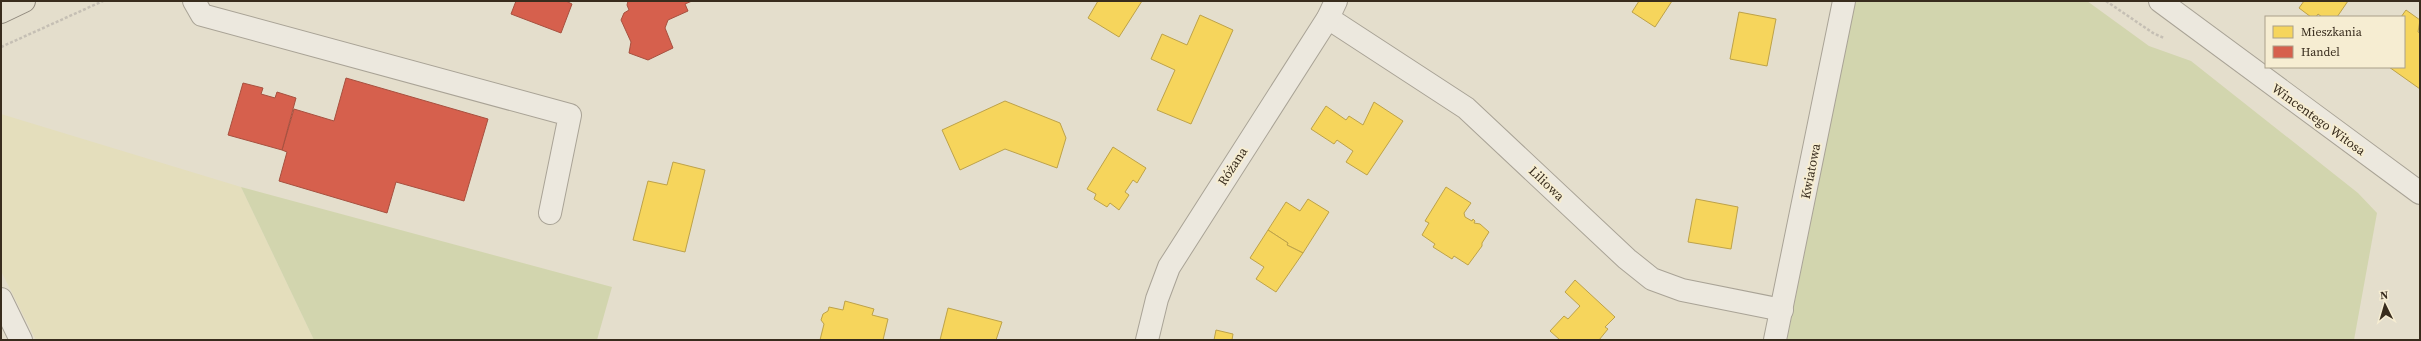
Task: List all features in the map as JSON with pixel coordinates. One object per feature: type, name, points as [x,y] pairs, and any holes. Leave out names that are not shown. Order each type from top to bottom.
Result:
[{"type":"main road","points":[[1,12],[24,1]]},
{"type":"street","points":[[194,1],[202,15],[570,115],[550,213]]},
{"type":"street","name":"Kwiatowa","points":[[1775,340],[1844,1]]},
{"type":"street","name":"Wincentego Witosa","points":[[2160,1],[2420,193]]},
{"type":"street","name":"Liliowa","points":[[1332,9],[1466,108],[1627,259],[1652,279],[1682,290],[1782,310]]},
{"type":"street","name":"Różana","points":[[1147,340],[1157,299],[1169,267],[1332,9]]},
{"type":"street","points":[[1,299],[21,340]]},
{"type":"path","points":[[1,48],[103,1]]},
{"type":"shaded area","points":[[1,114],[241,187],[314,340],[36,340],[1,271]]},
{"type":"green space","points":[[1855,1],[2087,1],[2149,46],[2191,61],[2358,193],[2377,213],[2354,340],[1787,340]]},
{"type":"green space","points":[[241,187],[612,287],[597,340],[314,340]]},
{"type":"building: Mieszkania","points":[[1098,1],[1142,1],[1119,37],[1088,18]]},
{"type":"building: Mieszkania","points":[[1639,1],[1672,1],[1655,27],[1632,12]]},
{"type":"building: Mieszkania","points":[[2304,1],[2348,1],[2338,16],[2321,16],[2318,14],[2317,16],[2310,16],[2299,8]]},
{"type":"building: Mieszkania","points":[[2406,10],[2420,20],[2418,32],[2420,33],[2420,89],[2390,68],[2405,68],[2405,16],[2402,16]]},
{"type":"building: Mieszkania","points":[[1739,12],[1776,19],[1767,66],[1730,59]]},
{"type":"building: Mieszkania","points":[[1200,15],[1233,30],[1191,124],[1157,110],[1175,70],[1151,59],[1162,34],[1187,45]]},
{"type":"building: Mieszkania","points":[[1005,101],[1060,123],[1066,138],[1057,168],[1005,149],[960,170],[942,130]]},
{"type":"building: Mieszkania","points":[[1374,102],[1403,121],[1367,175],[1346,162],[1353,151],[1337,140],[1334,144],[1311,129],[1326,106],[1346,120],[1349,116],[1363,125]]},
{"type":"building: Mieszkania","points":[[1113,147],[1146,168],[1137,183],[1133,180],[1125,192],[1129,195],[1119,210],[1110,203],[1107,207],[1094,199],[1096,194],[1087,189]]},
{"type":"building: Mieszkania","points":[[673,162],[705,170],[685,252],[633,240],[648,181],[667,185]]},
{"type":"building: Mieszkania","points":[[1446,187],[1471,203],[1464,213],[1465,217],[1472,221],[1473,219],[1475,221],[1474,223],[1480,224],[1489,232],[1482,243],[1482,246],[1468,265],[1454,256],[1452,259],[1433,247],[1435,244],[1422,235],[1429,223],[1425,221]]},
{"type":"building: Mieszkania","points":[[1308,199],[1329,212],[1303,253],[1287,245],[1288,243],[1268,230],[1286,202],[1300,211]]},
{"type":"building: Mieszkania","points":[[1696,199],[1738,207],[1731,249],[1688,242]]},
{"type":"building: Mieszkania","points":[[1268,230],[1288,243],[1287,245],[1303,253],[1276,292],[1256,279],[1264,267],[1250,258]]},
{"type":"building: Mieszkania","points":[[1575,280],[1615,317],[1605,327],[1608,329],[1599,340],[1560,340],[1550,331],[1564,316],[1568,319],[1580,306],[1565,292]]},
{"type":"building: Mieszkania","points":[[845,301],[874,309],[872,315],[888,319],[883,340],[820,340],[824,324],[821,320],[823,314],[828,311],[829,307],[843,310]]},
{"type":"building: Mieszkania","points":[[948,308],[1002,322],[996,340],[940,340]]},
{"type":"building: Mieszkania","points":[[1216,330],[1233,334],[1232,340],[1214,340]]},
{"type":"building: Handel","points":[[516,1],[566,1],[572,4],[561,33],[511,14]]},
{"type":"building: Handel","points":[[628,1],[692,1],[685,4],[688,11],[668,20],[665,28],[673,48],[648,60],[629,53],[631,42],[621,20],[624,13],[629,10],[627,5]]},
{"type":"building: Handel","points":[[346,78],[488,119],[464,201],[396,182],[387,213],[279,181],[287,152],[282,150],[294,109],[334,121]]},
{"type":"building: Handel","points":[[243,83],[263,88],[261,94],[275,98],[277,92],[296,98],[282,150],[228,135]]}]
